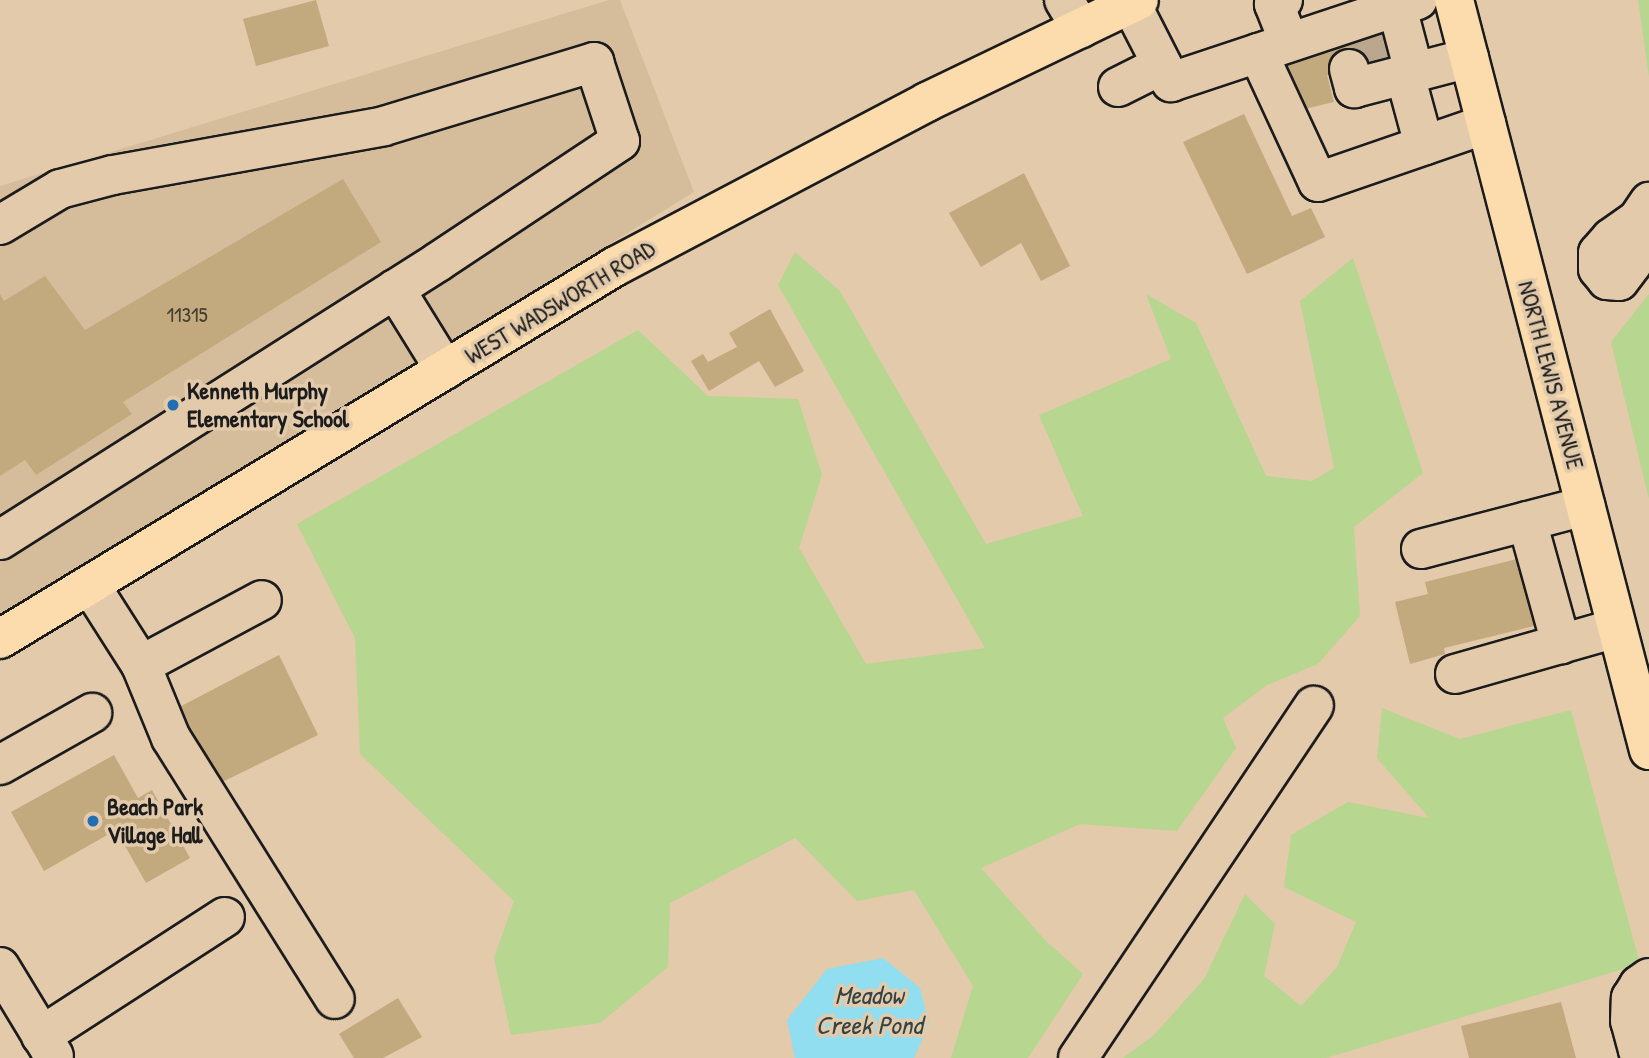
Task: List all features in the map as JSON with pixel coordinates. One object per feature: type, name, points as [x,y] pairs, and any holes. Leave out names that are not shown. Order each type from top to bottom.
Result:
[{"type":"main road","name":"NORTH LEWIS AVENUE","points":[[1454,0],[1649,750]]},
{"type":"main road","name":"WEST WADSWORTH ROAD","points":[[0,639],[616,266],[927,102],[1072,14],[1135,2]]},
{"type":"street","points":[[1277,1],[1274,48],[1318,182],[1486,124]]},
{"type":"street","points":[[1135,2],[1171,82],[1274,48],[1366,48],[1469,58]]},
{"type":"street","points":[[1366,48],[1408,4]]},
{"type":"street","points":[[1366,48],[1408,4]]},
{"type":"street","points":[[1366,48],[1424,145]]},
{"type":"street","points":[[0,225],[60,189],[113,175],[384,126],[594,62],[620,141],[395,289],[0,540]]},
{"type":"street","points":[[1118,87],[1162,65]]},
{"type":"street","points":[[395,289],[445,370]]},
{"type":"street","points":[[1421,549],[1585,506]]},
{"type":"street","points":[[1527,521],[1561,644]]},
{"type":"street","points":[[90,584],[141,665],[172,738],[335,999]]},
{"type":"street","points":[[141,665],[262,600]]},
{"type":"street","points":[[1455,674],[1617,628]]},
{"type":"street","points":[[1078,1058],[1314,706]]},
{"type":"street","points":[[0,765],[92,713]]},
{"type":"street","points":[[0,967],[48,1047],[225,916]]},
{"type":"street","points":[[1647,1058],[1637,1050],[1630,1021],[1631,998],[1639,985],[1649,978]]},
{"type":"shaded area","name":"Kenneth Murphy Elementary School","points":[[609,0],[620,0],[694,192],[0,619],[0,186]]},
{"type":"green space","points":[[1638,0],[1649,0],[1649,77]]},
{"type":"green space","points":[[795,252],[840,291],[986,544],[1083,516],[1039,415],[1171,359],[1146,294],[1196,323],[1266,476],[1312,481],[1334,468],[1300,301],[1353,258],[1423,473],[1354,527],[1360,616],[1318,664],[1267,685],[1223,718],[1236,748],[1177,831],[1080,824],[981,868],[1046,941],[1083,974],[1028,1058],[951,1058],[973,986],[914,890],[857,901],[795,838],[670,903],[668,967],[600,1023],[511,1035],[494,958],[514,901],[360,754],[355,638],[297,524],[638,330],[708,396],[798,399],[822,475],[799,548],[866,664],[985,648],[778,285]]},
{"type":"green space","points":[[1649,294],[1649,499],[1611,342]]},
{"type":"green space","points":[[1382,708],[1460,739],[1571,710],[1640,964],[1326,1058],[1123,1058],[1154,1035],[1204,979],[1245,894],[1275,924],[1264,976],[1301,1006],[1337,967],[1356,922],[1284,887],[1291,835],[1348,802],[1429,818],[1377,758]]},
{"type":"water","name":"Meadow Creek Pond","points":[[883,958],[920,988],[929,1024],[914,1058],[795,1058],[787,1020],[827,969]]},
{"type":"building","points":[[316,0],[329,46],[256,66],[243,19]]},
{"type":"building","points":[[1387,27],[1395,58],[1327,75],[1334,102],[1296,111],[1281,54]]},
{"type":"building","points":[[1244,114],[1292,216],[1311,208],[1325,237],[1247,274],[1183,142]]},
{"type":"building","points":[[1024,173],[1070,266],[1041,281],[1021,243],[981,267],[949,213]]},
{"type":"building","points":[[343,179],[381,242],[123,402],[132,414],[36,475],[25,460],[0,476],[0,294],[4,301],[45,276],[85,330]]},
{"type":"building","points":[[770,309],[804,371],[775,387],[759,361],[709,391],[691,361],[703,354],[708,362],[737,347],[729,333]]},
{"type":"building","points":[[1533,555],[1550,622],[1444,648],[1445,654],[1410,664],[1395,602],[1428,594],[1425,582]]},
{"type":"building","points":[[279,655],[318,735],[214,786],[168,713]]},
{"type":"building","name":"Beach Park Village Hall","points":[[114,755],[138,798],[152,790],[190,858],[146,883],[116,830],[44,871],[11,812]]},
{"type":"building","points":[[398,998],[422,1037],[383,1058],[354,1058],[339,1034]]},
{"type":"building","points":[[1561,1002],[1576,1058],[1469,1058],[1461,1026]]},
{"type":"tunnel","points":[[1363,33],[1370,64]]},
{"type":"place","name":"Kenneth Murphy Elementary School","points":[[173,405]]},
{"type":"place","name":"Beach Park Village Hall","points":[[93,821]]}]
